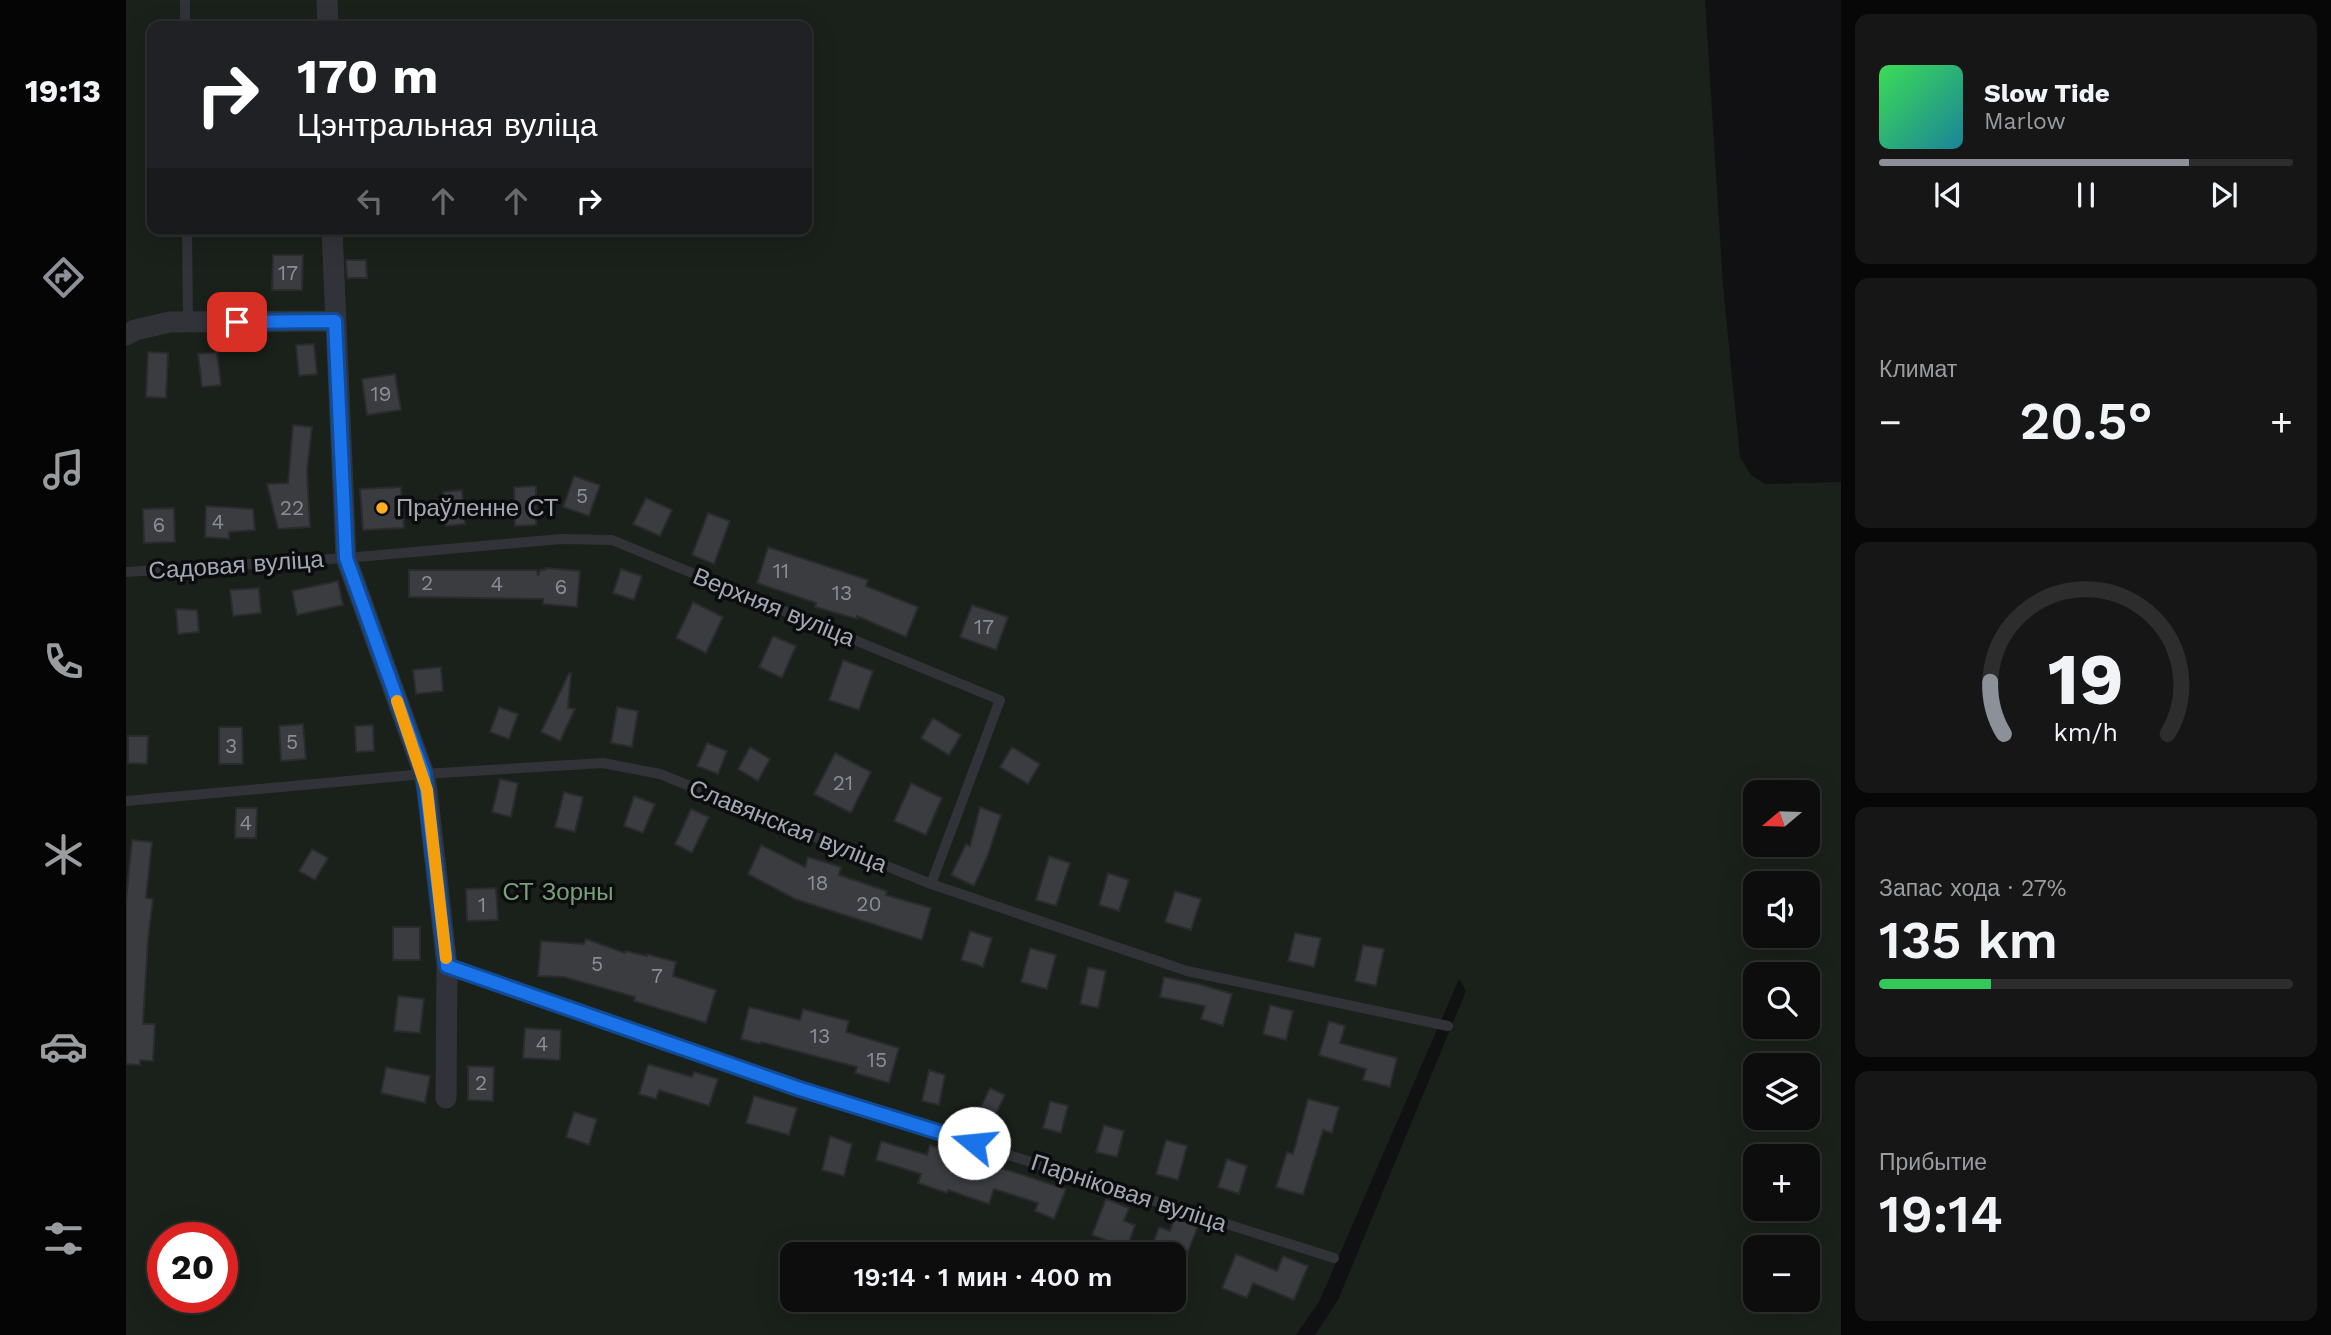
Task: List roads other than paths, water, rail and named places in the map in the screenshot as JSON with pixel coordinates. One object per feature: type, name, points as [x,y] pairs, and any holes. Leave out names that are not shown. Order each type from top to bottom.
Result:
[{"type":"street","points":[[327,0],[328,21]]},
{"type":"street","points":[[332,235],[346,558],[424,774],[447,966],[446,1098]]},
{"type":"street","points":[[126,335],[135,330],[170,322],[335,321]]},
{"type":"lane","points":[[185,0],[185,21]]},
{"type":"lane","points":[[187,235],[188,323]]},
{"type":"lane","name":"Верхняя вуліца","points":[[346,558],[561,539],[612,540],[1000,700],[931,884]]},
{"type":"lane","name":"Садовая вуліца","points":[[126,572],[346,558]]},
{"type":"lane","name":"Славянская вуліца","points":[[126,802],[424,774],[603,763],[660,774],[931,884],[1187,971],[1448,1026]]},
{"type":"lane","name":"Парніковая вуліца","points":[[447,966],[800,1089],[1334,1258]]},
{"type":"place","name":"Праўленне СТ","points":[[382,508]]},
{"type":"park label","name":"СТ Зорны","points":[[558,892]]}]
